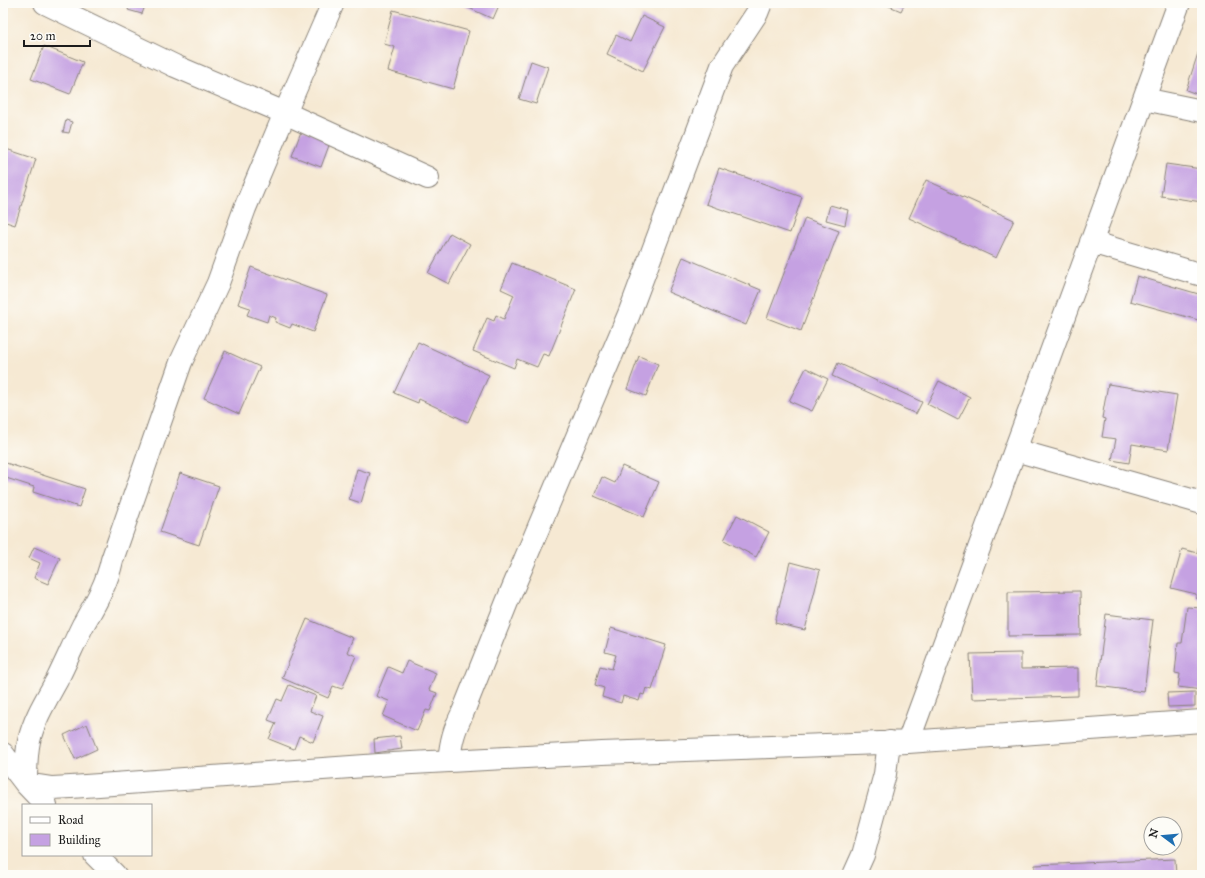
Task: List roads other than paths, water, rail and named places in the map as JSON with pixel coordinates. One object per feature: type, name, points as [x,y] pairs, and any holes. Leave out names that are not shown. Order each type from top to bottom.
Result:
[{"type":"street","points":[[45,3],[175,66],[428,178]]},
{"type":"street","points":[[26,784],[26,754],[37,716],[100,595],[109,573],[112,560],[181,362],[218,283],[245,208],[284,113],[333,3]]},
{"type":"street","points":[[450,762],[451,745],[456,726],[629,314],[722,66],[762,3]]},
{"type":"street","points":[[854,875],[863,856],[885,774],[1015,450],[1179,3]]},
{"type":"street","points":[[1144,99],[1202,111]]},
{"type":"street","points":[[1091,242],[1202,275]]},
{"type":"street","points":[[1015,450],[1202,503]]},
{"type":"street","points":[[26,784],[52,788],[71,787],[386,765],[602,753],[898,742],[1202,721]]},
{"type":"street","points":[[3,754],[26,784],[45,804]]},
{"type":"street","points":[[96,856],[115,875]]}]
